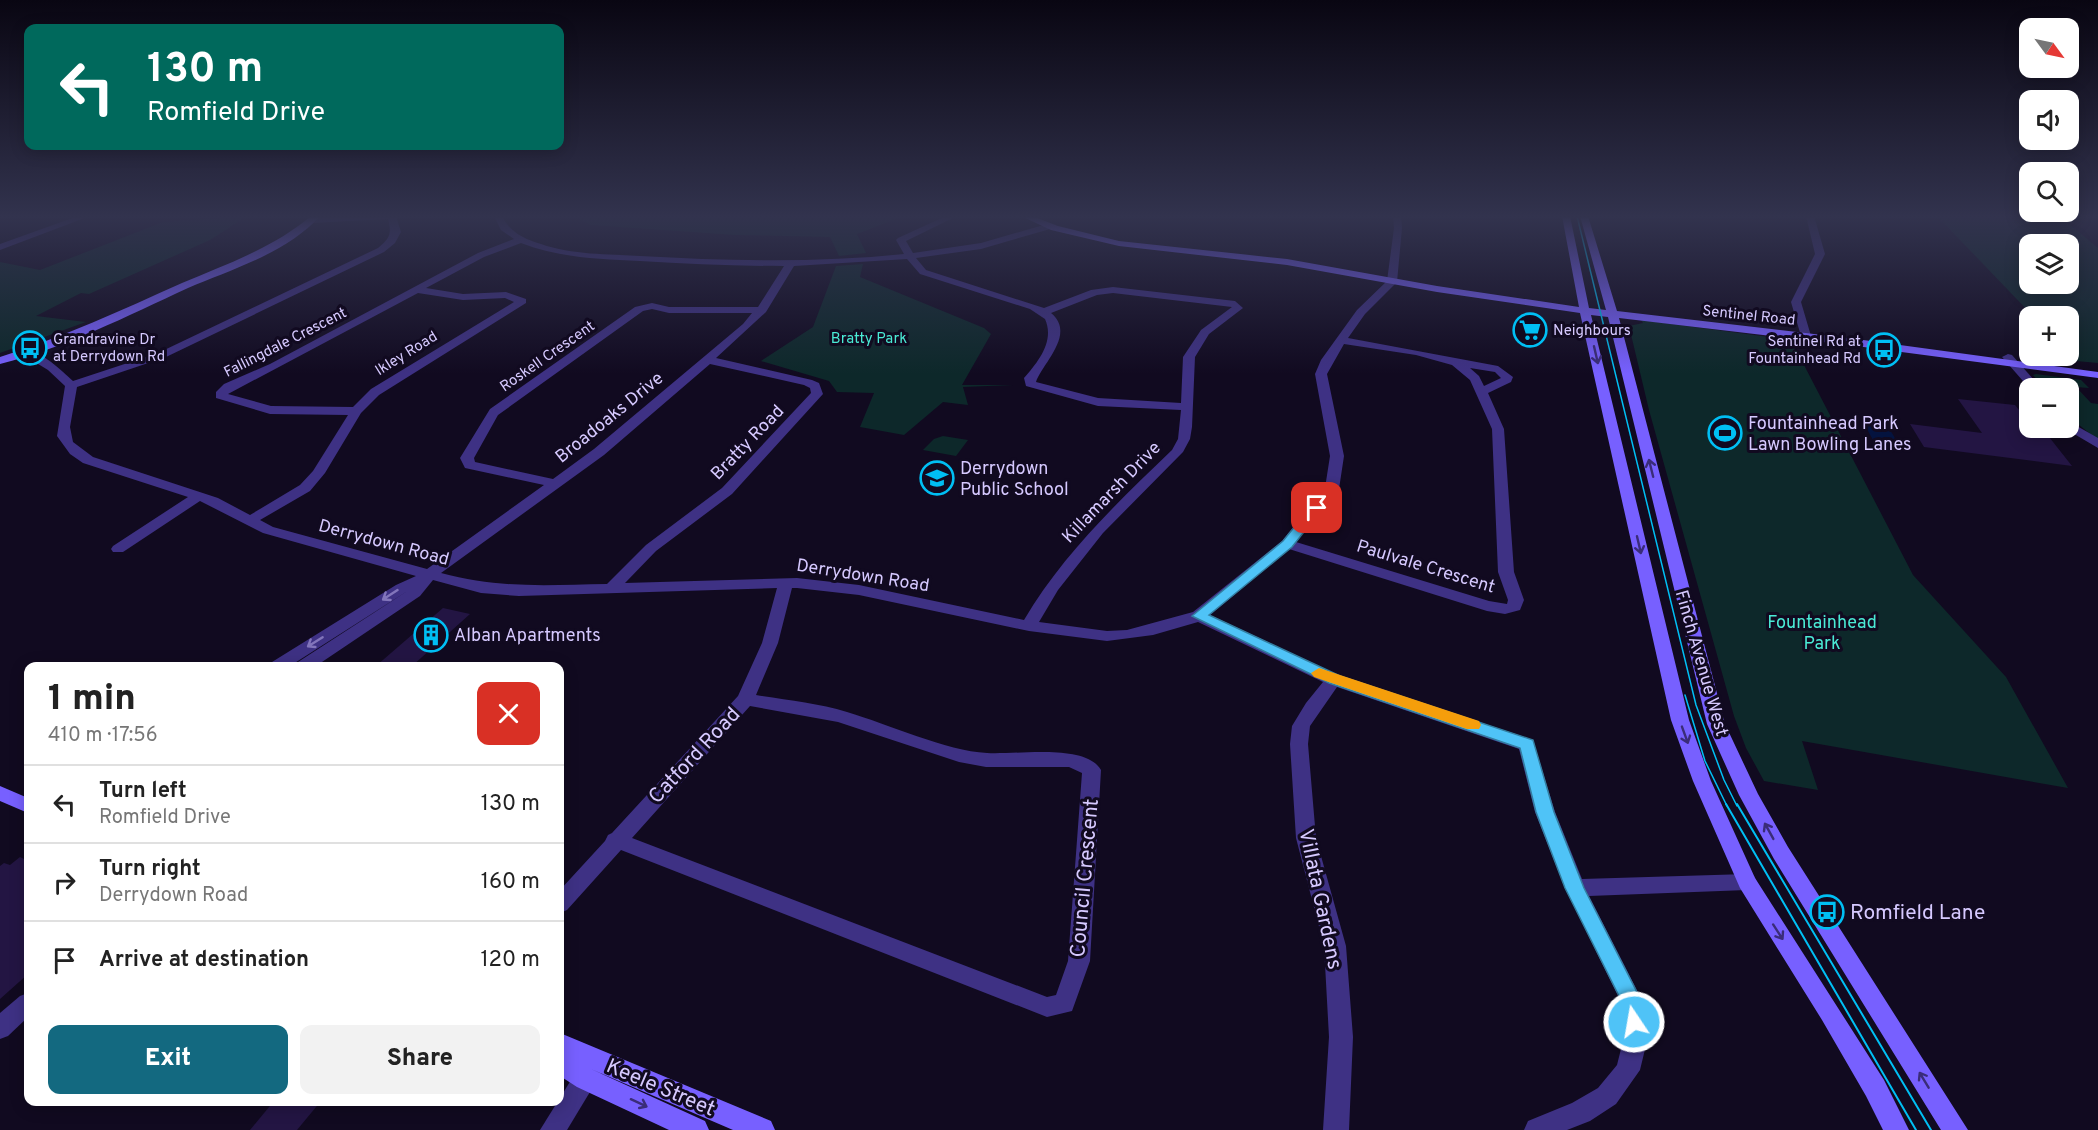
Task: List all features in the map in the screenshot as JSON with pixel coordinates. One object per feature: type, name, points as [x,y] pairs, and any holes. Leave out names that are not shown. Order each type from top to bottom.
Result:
[{"type":"main road","points":[[0,361],[26,353],[224,269]]},
{"type":"main road","name":"Sentinel Road","points":[[1320,269],[1459,293],[1611,312],[1804,332],[2098,375]]},
{"type":"main road","name":"Finch Avenue West","points":[[1575,269],[1582,308],[1680,720],[1702,781],[1747,882],[1830,1013],[1875,1088],[1896,1130]]},
{"type":"main road","name":"Finch Avenue West","points":[[1599,269],[1716,724],[1749,795],[1781,853],[1955,1130]]},
{"type":"main road","name":"Sentinel Road","points":[[2011,361],[2098,368]]},
{"type":"main road","points":[[0,793],[24,804]]},
{"type":"main road","name":"Keele Street","points":[[564,1047],[592,1069],[696,1130]]},
{"type":"main road","name":"Keele Street","points":[[564,1064],[592,1069],[762,1130]]},
{"type":"street","points":[[26,353],[52,368],[71,385],[162,355],[342,269]]},
{"type":"street","name":"Fallingdale Crescent","points":[[356,411],[270,411],[220,395],[228,387],[274,366],[456,269]]},
{"type":"street","name":"Broadoaks Drive","points":[[285,662],[415,593],[429,575],[599,452],[709,360],[762,310],[787,269]]},
{"type":"street","points":[[920,269],[923,272],[1044,312],[1053,321],[1055,331],[1040,367],[1030,378],[1030,384],[1098,402],[1185,407]]},
{"type":"street","points":[[1392,282],[1393,269]]},
{"type":"street","points":[[1804,332],[1796,302],[1813,269]]},
{"type":"street","name":"Derrydown Road","points":[[71,385],[63,438],[72,451],[88,460],[222,504],[268,530],[429,575],[501,591],[583,591],[786,582],[859,590],[1029,626],[1078,634],[1127,635],[1199,616],[1287,544],[1332,489],[1337,456],[1321,374],[1361,312],[1392,282]]},
{"type":"street","name":"Ikley Road","points":[[249,521],[305,488],[318,473],[356,411],[375,392],[522,301],[506,295],[463,297],[417,290]]},
{"type":"street","name":"Killamarsh Drive","points":[[1029,626],[1051,588],[1098,530],[1177,452],[1184,439],[1189,357],[1205,332],[1236,310],[1235,304],[1106,290],[1044,312]]},
{"type":"street","name":"Roskell Crescent","points":[[557,484],[470,465],[466,458],[478,433],[494,412],[639,309],[652,306],[669,310],[762,310]]},
{"type":"street","name":"Paulvale Crescent","points":[[1342,340],[1417,352],[1456,363],[1498,369],[1507,377],[1507,380],[1482,392]]},
{"type":"street","name":"Bratty Road","points":[[612,588],[651,548],[727,491],[818,394],[815,386],[808,382],[709,360]]},
{"type":"street","points":[[2011,361],[2026,378]]},
{"type":"street","name":"Paulvale Crescent","points":[[1287,544],[1487,606],[1505,609],[1514,607],[1516,600],[1506,572],[1500,440],[1493,414],[1475,378],[1456,363]]},
{"type":"street","points":[[2079,432],[2098,444]]},
{"type":"street","points":[[118,549],[199,496]]},
{"type":"street","name":"Catford Road","points":[[564,899],[615,840],[746,699],[770,643],[786,582]]},
{"type":"street","points":[[1199,616],[1335,680],[1527,745],[1545,812],[1575,888],[1633,1004],[1635,1041],[1628,1070],[1607,1096],[1581,1112],[1537,1130]]},
{"type":"street","name":"Broadoaks Drive","points":[[309,662],[360,622]]},
{"type":"street","name":"Villata Gardens","points":[[1335,680],[1311,707],[1301,726],[1299,744],[1306,838],[1335,946],[1341,1037],[1336,1130]]},
{"type":"street","name":"Council Crescent","points":[[615,840],[1047,1007],[1064,1004],[1079,961],[1092,770],[1072,760],[986,760],[959,755],[840,716],[746,699]]},
{"type":"street","points":[[1575,888],[1747,882]]},
{"type":"street","points":[[0,1028],[24,1007]]},
{"type":"street","points":[[553,1130],[592,1069]]},
{"type":"green space","points":[[0,269],[146,269],[89,294],[81,293],[36,316],[86,322],[0,353]]},
{"type":"green space","name":"Bratty Park","points":[[835,269],[862,269],[860,277],[984,328],[991,334],[962,385],[1013,385],[963,387],[968,405],[943,402],[904,435],[860,427],[874,393],[837,392],[829,381],[761,361],[813,327]]},
{"type":"green space","points":[[1988,269],[2019,269],[2019,294],[2079,294],[2079,269],[2098,269],[2098,363],[2079,361],[2079,306],[2023,306]]},
{"type":"green space","name":"Fountainhead Park","points":[[1641,320],[1791,340],[1913,575],[2006,677],[2068,788],[1802,741],[1818,790],[1764,781],[1746,748],[1734,716],[1649,410],[1629,326],[1643,323]]},
{"type":"green space","points":[[2036,374],[2066,378],[2036,378],[2033,375]]},
{"type":"green space","points":[[2079,380],[2081,380],[2089,388],[2079,387]]},
{"type":"green space","points":[[2079,390],[2091,403],[2098,404],[2098,440],[2079,425]]},
{"type":"green space","points":[[943,436],[968,440],[956,456],[923,450],[934,439]]},
{"type":"water","points":[[1863,422],[1887,425],[1898,443],[1873,440]]},
{"type":"building","points":[[1958,399],[2015,405],[2019,410],[2019,438],[2050,438],[2072,466],[1924,447],[1910,424],[1982,433]]},
{"type":"building","name":"Alban Apartments","points":[[443,608],[470,614],[416,662],[381,662]]},
{"type":"building","points":[[20,857],[24,859],[24,978],[0,999],[0,866],[4,863],[10,865]]},
{"type":"building","points":[[270,1106],[317,1106],[297,1130],[250,1130]]},
{"type":"tram line","points":[[1590,269],[1696,705],[1724,780],[1737,806]]},
{"type":"tram line","points":[[1685,695],[1705,761],[1726,804]]},
{"type":"tram line","points":[[1726,804],[1916,1130]]},
{"type":"tram line","points":[[1737,804],[1931,1130]]},
{"type":"slow traffic","points":[[1319,673],[1369,692],[1473,725]]},
{"type":"place","name":"Neighbours","points":[[1530,330]]},
{"type":"place","name":"Grandravine Dr at Derrydown Rd","points":[[30,348]]},
{"type":"place","name":"Sentinel Rd at Fountainhead Rd","points":[[1884,350]]},
{"type":"place","name":"Fountainhead Park Lawn Bowling Lanes","points":[[1725,433]]},
{"type":"place","name":"Derrydown Public School","points":[[937,478]]},
{"type":"place","name":"Alban Apartments","points":[[431,635]]},
{"type":"place","name":"Romfield Lane","points":[[1827,912]]},
{"type":"route","points":[[1317,508],[1287,544],[1199,616],[1335,680],[1510,737],[1527,745],[1545,812],[1575,888],[1633,1004],[1634,1022]]}]
